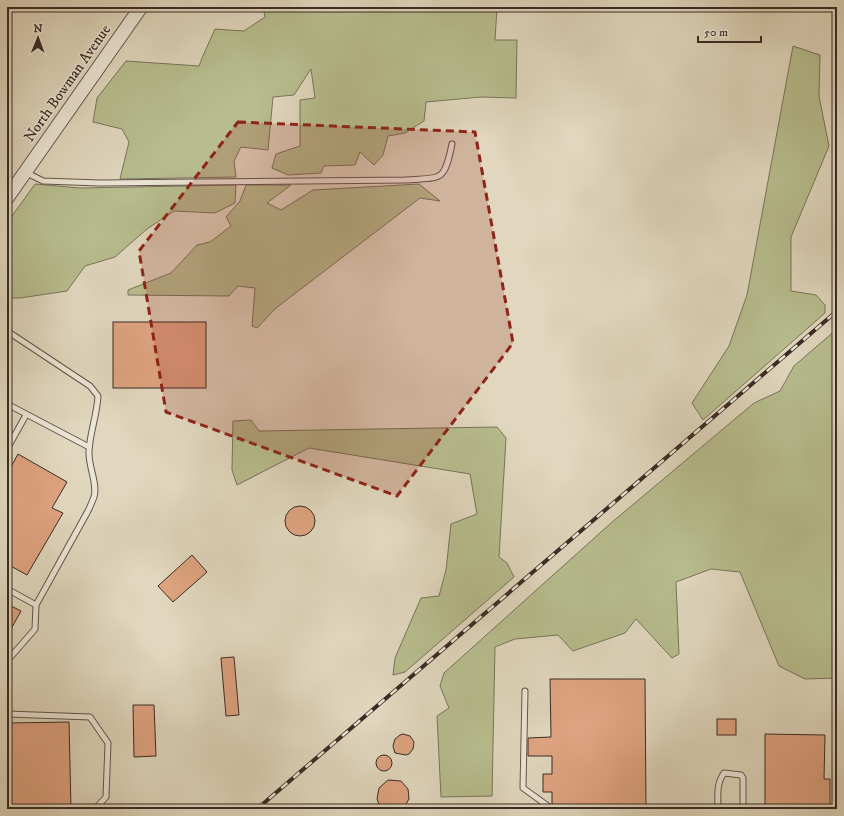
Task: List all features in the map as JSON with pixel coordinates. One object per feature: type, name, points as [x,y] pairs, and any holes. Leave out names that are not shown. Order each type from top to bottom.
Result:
[{"type":"street","name":"North Bowman Avenue","points":[[7,198],[140,7]]},
{"type":"lane","points":[[25,172],[43,181],[100,183],[405,180],[438,177],[444,173],[452,144]]},
{"type":"lane","points":[[7,331],[90,386],[98,396],[97,410],[89,447],[89,460],[94,487],[94,496],[88,511],[36,605],[35,629],[7,661]]},
{"type":"lane","points":[[7,404],[89,447]]},
{"type":"lane","points":[[7,449],[26,414]]},
{"type":"lane","points":[[7,589],[36,605]]},
{"type":"lane","points":[[525,691],[523,788],[548,806],[548,809]]},
{"type":"lane","points":[[7,714],[90,717],[108,743],[106,797],[95,809]]},
{"type":"lane","points":[[718,809],[718,785],[720,778],[724,774],[740,775],[743,778],[743,809]]},
{"type":"highlighted area","points":[[238,122],[475,132],[513,343],[397,496],[166,412],[139,251]]},
{"type":"green space","points":[[263,7],[497,7],[495,40],[517,40],[516,98],[481,97],[426,102],[424,121],[405,133],[388,136],[383,155],[374,165],[360,152],[355,165],[324,166],[321,173],[288,175],[272,168],[276,154],[300,146],[300,100],[315,98],[311,69],[294,95],[273,97],[268,150],[241,147],[234,161],[236,177],[120,179],[129,142],[122,129],[93,122],[97,98],[126,61],[199,66],[215,29],[244,31],[265,17]]},
{"type":"green space","points":[[793,46],[820,55],[819,96],[829,146],[791,237],[791,291],[816,295],[825,305],[825,313],[703,420],[692,403],[729,346],[747,295]]},
{"type":"green space","points":[[35,184],[80,188],[236,185],[235,203],[215,213],[174,211],[147,229],[115,257],[85,266],[67,291],[20,298],[7,298],[7,223]]},
{"type":"green space","points":[[419,184],[440,201],[420,198],[276,308],[257,328],[252,326],[255,288],[238,286],[229,296],[128,295],[128,290],[171,273],[197,245],[210,242],[231,226],[226,217],[240,201],[246,185],[291,185],[267,203],[281,210],[313,190]]},
{"type":"green space","points":[[837,329],[837,678],[805,679],[779,666],[740,572],[711,569],[676,582],[679,654],[672,658],[636,619],[625,633],[573,651],[558,635],[515,639],[495,647],[492,796],[441,797],[437,716],[449,708],[440,686],[444,673],[611,523],[754,403],[780,391],[794,366]]},
{"type":"green space","points":[[251,420],[259,431],[497,427],[506,438],[499,557],[507,563],[514,577],[405,672],[393,675],[395,658],[421,598],[439,596],[446,570],[451,524],[477,514],[470,474],[309,448],[237,485],[232,470],[233,421]]},
{"type":"building","points":[[113,322],[206,322],[206,388],[113,388]]},
{"type":"building","points":[[18,454],[67,482],[52,508],[63,513],[27,575],[7,564],[7,474]]},
{"type":"building","points":[[300,506],[311,510],[315,521],[311,532],[300,536],[289,532],[285,521],[289,510]]},
{"type":"building","points":[[192,555],[207,572],[173,602],[158,586]]},
{"type":"building","points":[[7,604],[21,611],[7,636]]},
{"type":"building","points":[[234,657],[239,715],[226,716],[221,658]]},
{"type":"building","points":[[550,679],[645,679],[646,809],[552,809],[552,792],[543,792],[543,774],[552,774],[552,756],[528,756],[528,738],[551,737]]},
{"type":"building","points":[[133,705],[154,705],[156,756],[134,757]]},
{"type":"building","points":[[717,719],[736,719],[736,735],[717,735]]},
{"type":"building","points":[[69,722],[71,809],[7,809],[7,723]]},
{"type":"building","points":[[403,734],[410,736],[414,742],[413,749],[406,755],[395,753],[393,746],[395,739]]},
{"type":"building","points":[[765,734],[825,735],[824,779],[830,779],[830,809],[765,809]]},
{"type":"building","points":[[384,755],[390,757],[392,763],[390,769],[384,771],[378,769],[376,763],[378,757]]},
{"type":"building","points":[[388,780],[401,781],[408,789],[409,799],[403,809],[384,809],[379,804],[377,799],[379,788]]},
{"type":"railway","points":[[257,809],[837,311]]}]
